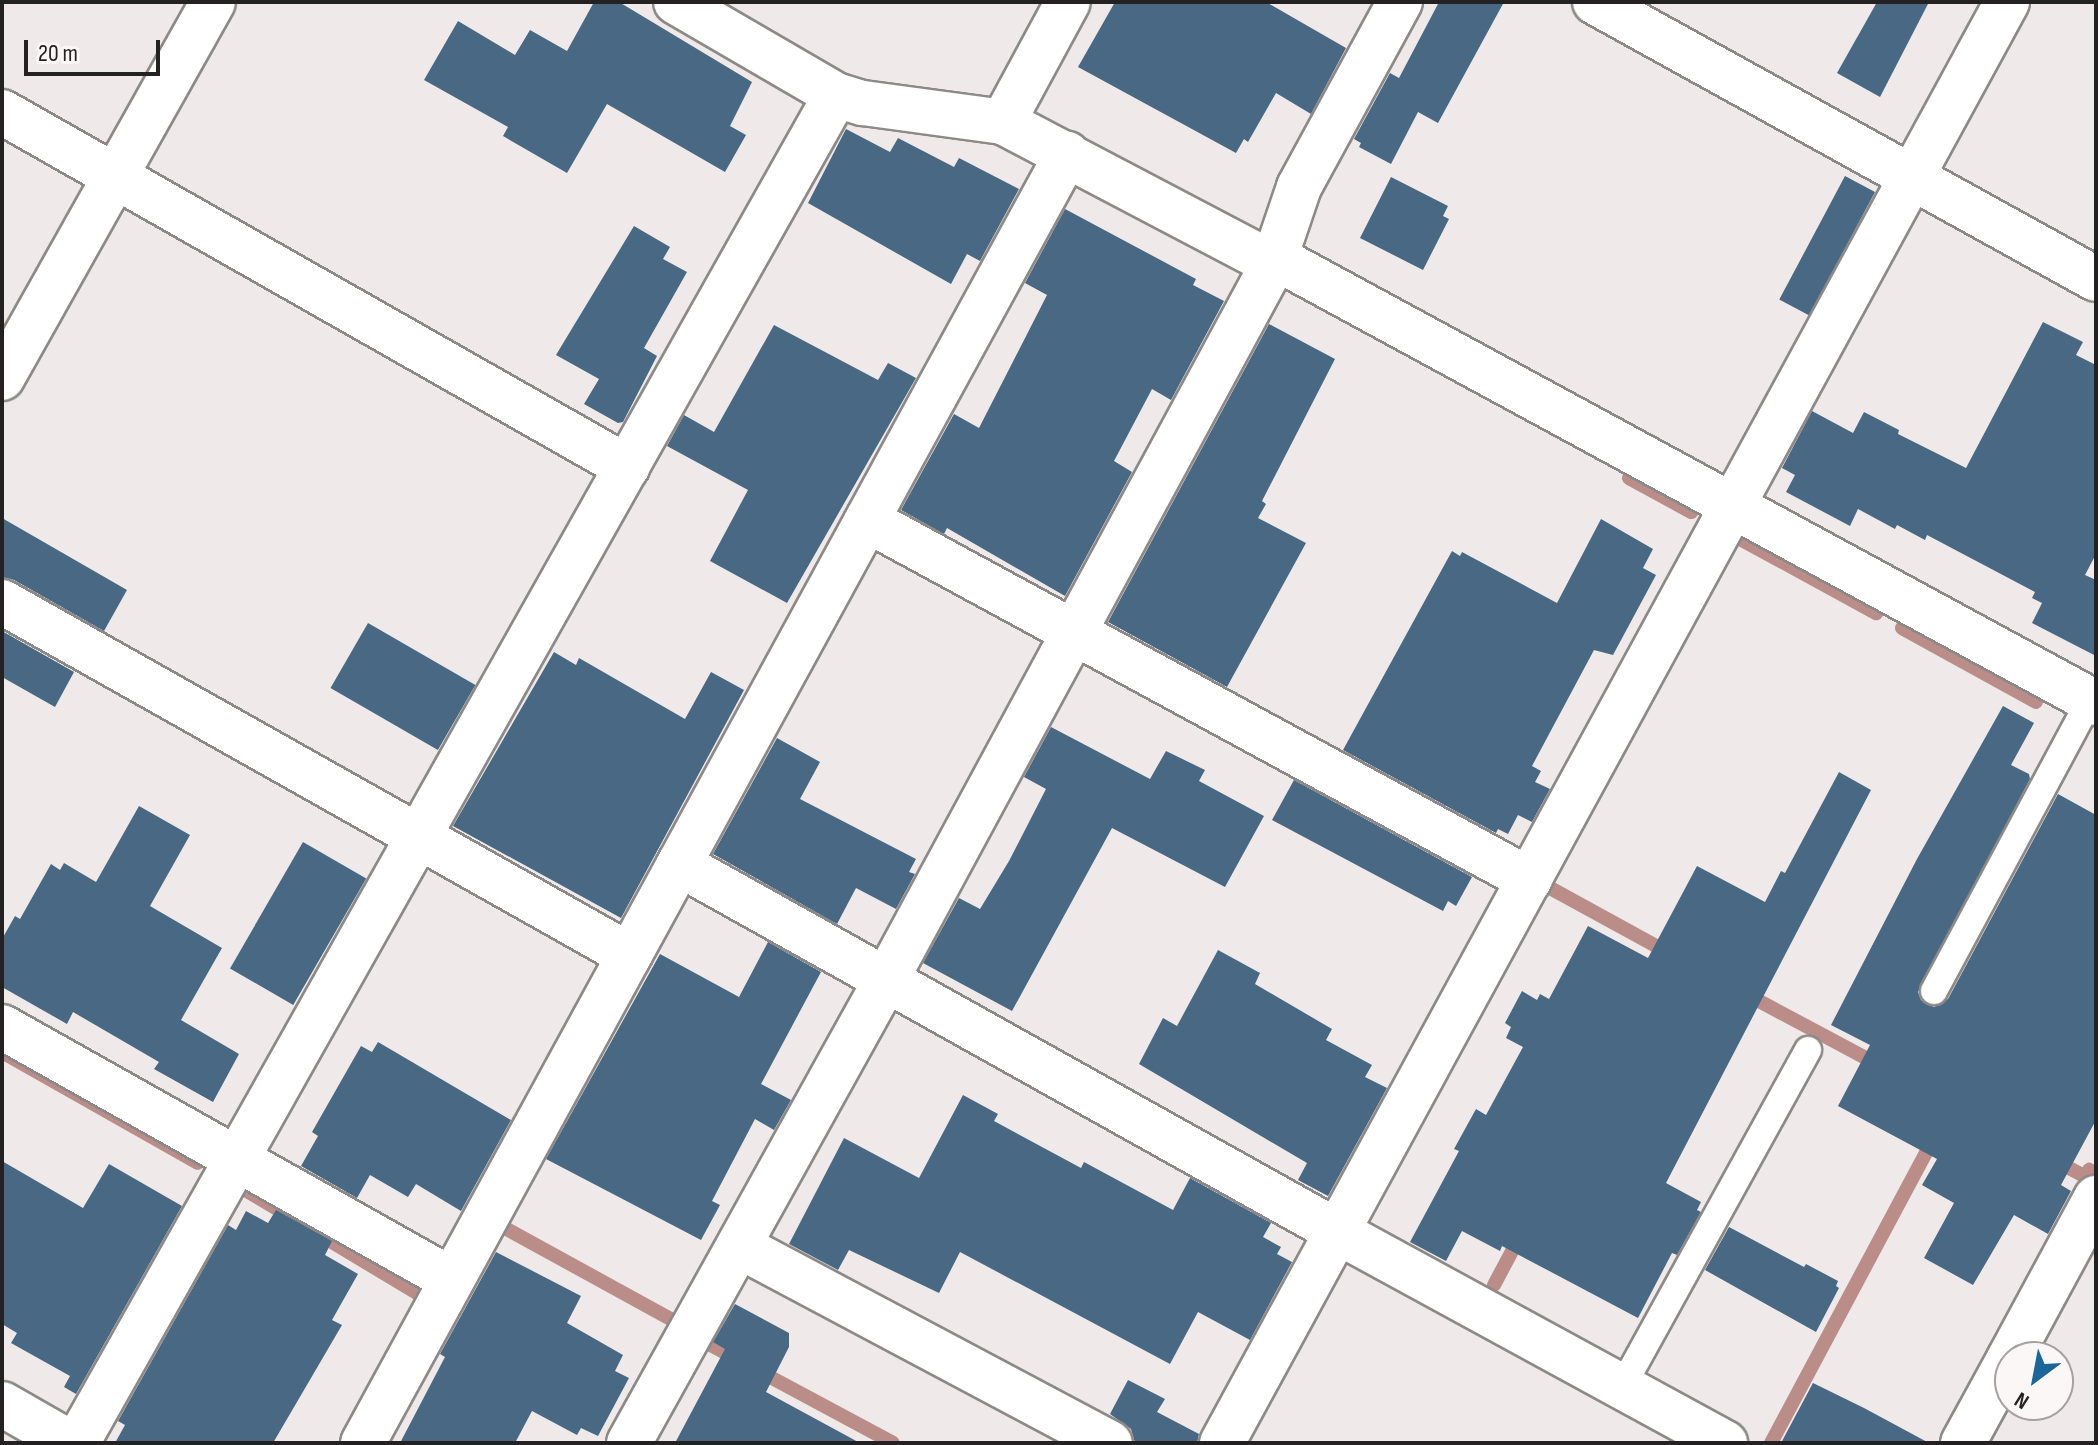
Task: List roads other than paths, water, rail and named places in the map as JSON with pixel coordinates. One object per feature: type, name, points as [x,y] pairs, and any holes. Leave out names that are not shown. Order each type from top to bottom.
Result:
[{"type":"street","points":[[2,378],[213,2]]},
{"type":"street","points":[[676,2],[836,95],[863,103],[1003,122],[1274,261],[2093,701]]},
{"type":"street","points":[[1003,122],[1068,2]]},
{"type":"street","points":[[629,1443],[886,980],[1274,261],[1299,187],[1400,2]]},
{"type":"street","points":[[1595,2],[2096,279]]},
{"type":"street","points":[[1222,1443],[2007,2]]},
{"type":"street","points":[[77,1443],[416,835],[836,95]]},
{"type":"street","points":[[2,112],[627,467]]},
{"type":"street","points":[[363,1443],[1067,154]]},
{"type":"street","points":[[867,520],[1530,880]]},
{"type":"street","points":[[2,602],[629,955]]},
{"type":"street","points":[[679,864],[1338,1232],[1725,1443]]},
{"type":"street","points":[[2,1027],[452,1280]]},
{"type":"street","points":[[2019,1341],[2096,1198]]},
{"type":"street","points":[[739,1246],[1110,1443]]},
{"type":"street","points":[[1963,1443],[1994,1386]]},
{"type":"street","points":[[2,1404],[70,1443]]},
{"type":"lane","points":[[1934,991],[2093,701]]},
{"type":"lane","points":[[1622,1387],[1808,1050]]},
{"type":"waterway","points":[[1629,478],[1691,512]]},
{"type":"waterway","points":[[1742,540],[1876,613]]},
{"type":"waterway","points":[[1902,628],[2036,702]]},
{"type":"waterway","points":[[1541,883],[1669,953]]},
{"type":"waterway","points":[[1744,993],[1881,1066]]},
{"type":"waterway","points":[[2,1052],[198,1163]]},
{"type":"waterway","points":[[1771,1443],[1935,1136]]},
{"type":"waterway","points":[[2054,1160],[2086,1177],[2089,1170]]},
{"type":"waterway","points":[[247,1191],[422,1296]]},
{"type":"waterway","points":[[494,1222],[676,1322]]},
{"type":"waterway","points":[[1494,1285],[1520,1236]]},
{"type":"waterway","points":[[707,1343],[739,1360]]},
{"type":"waterway","points":[[757,1370],[893,1443]]}]
